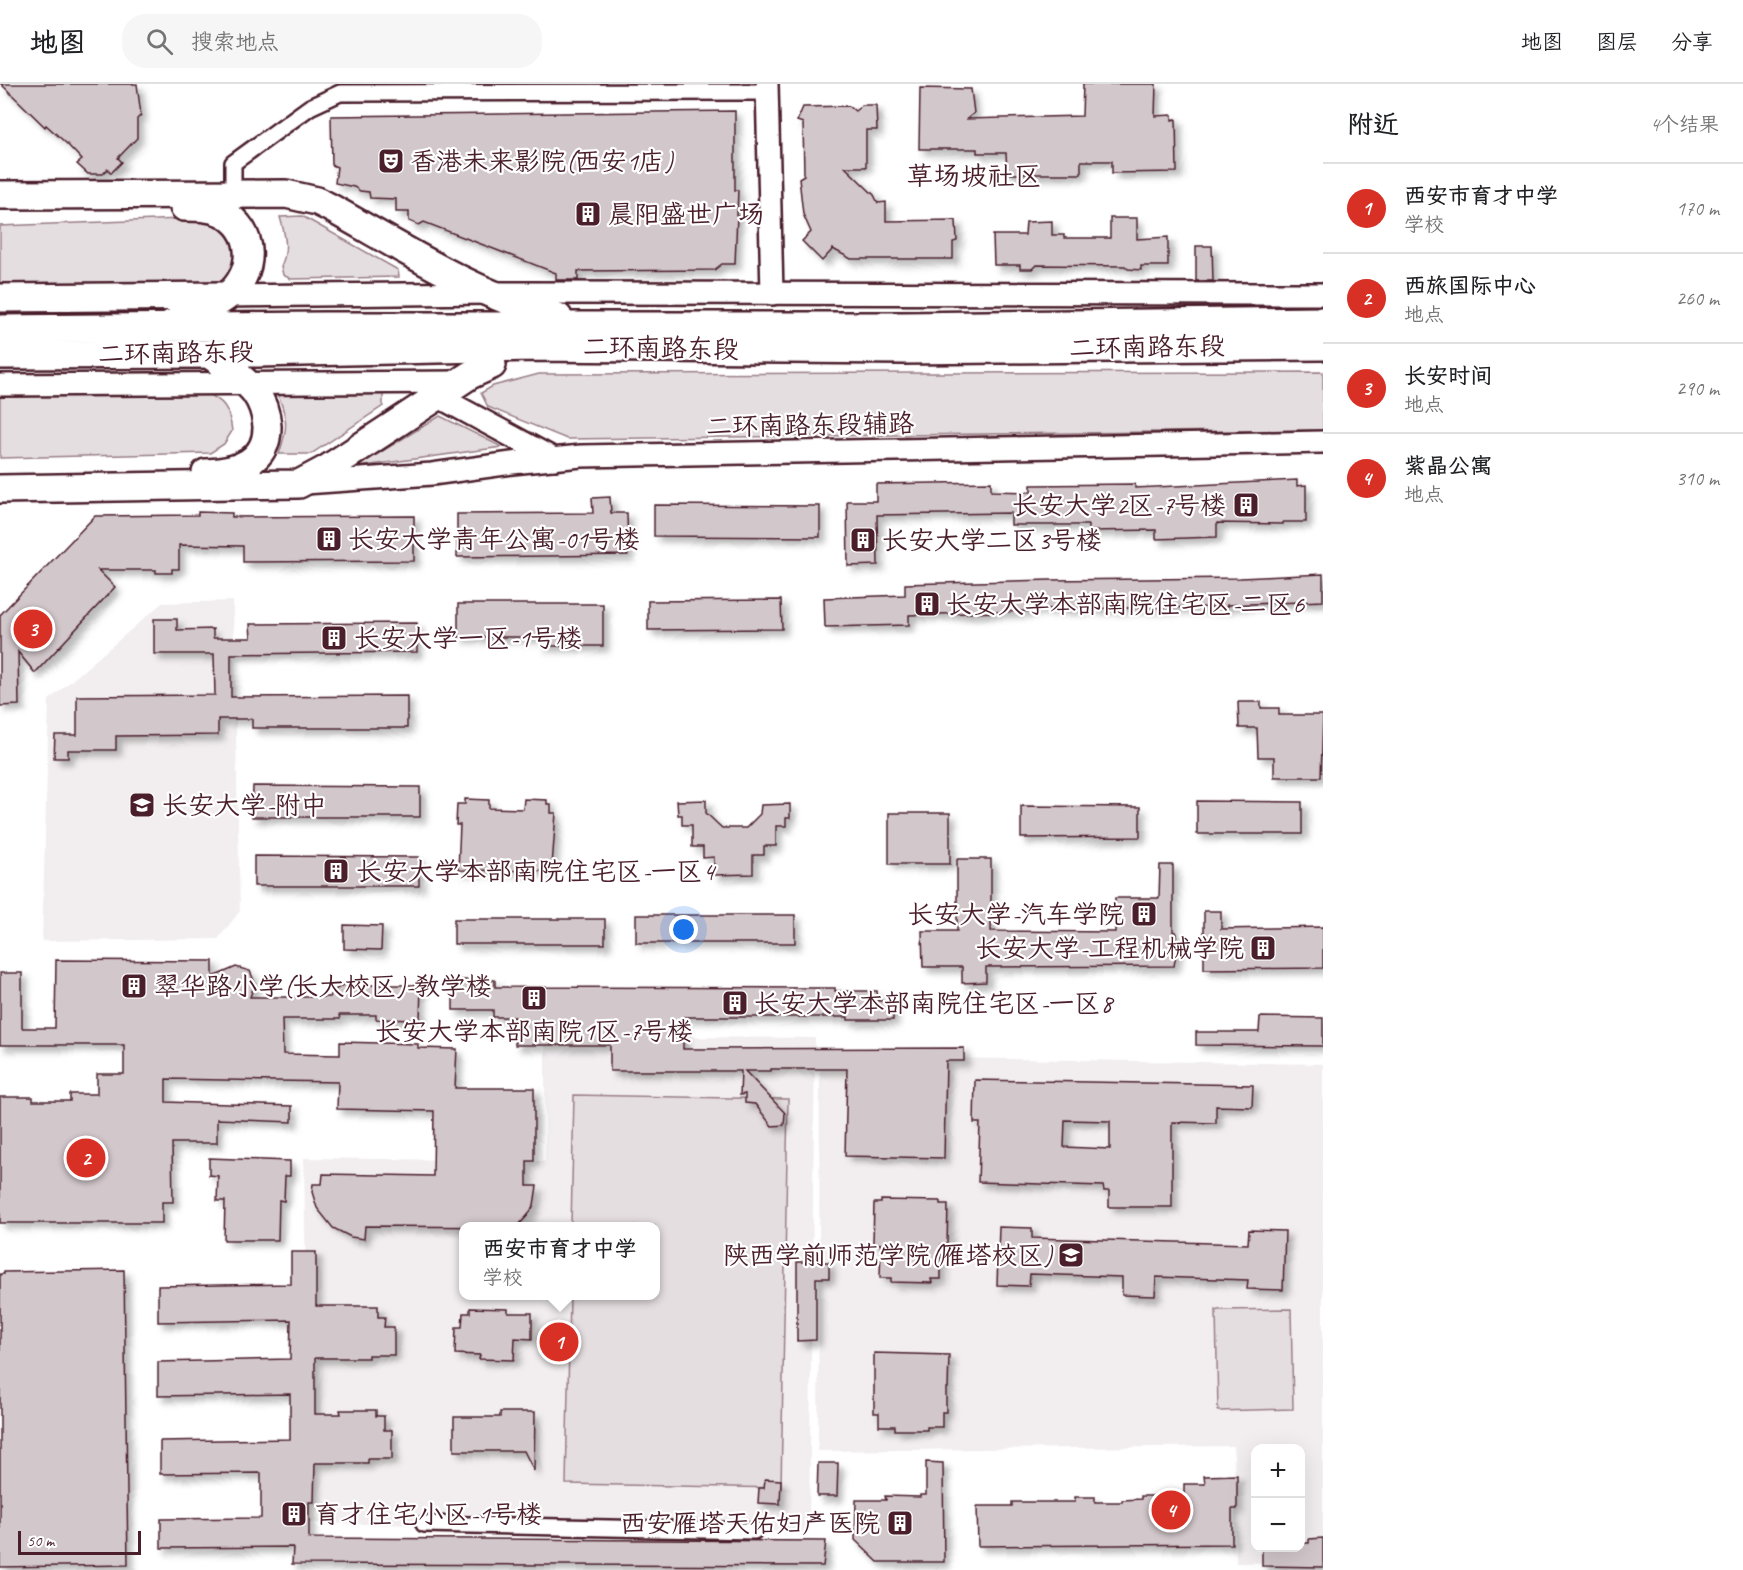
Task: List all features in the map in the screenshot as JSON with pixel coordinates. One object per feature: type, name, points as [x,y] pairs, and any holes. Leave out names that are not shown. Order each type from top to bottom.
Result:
[{"type":"highway","points":[[0,195],[286,194],[317,201],[464,281],[528,310],[591,326]]},
{"type":"highway","points":[[0,209],[204,207],[222,212],[246,237],[250,253],[247,268],[227,296],[191,317],[162,328]]},
{"type":"highway","points":[[0,298],[227,296]]},
{"type":"highway","name":"二环南路东段","points":[[0,328],[904,326],[1323,321]]},
{"type":"highway","name":"二环南路东段","points":[[0,355],[214,358],[507,347],[903,350],[1323,345]]},
{"type":"highway","points":[[595,364],[663,348]]},
{"type":"highway","points":[[214,358],[286,364],[1019,362],[1323,364]]},
{"type":"highway","points":[[0,477],[217,473],[251,462],[262,450],[267,439],[265,409],[247,383],[214,358]]},
{"type":"highway","points":[[0,489],[299,484],[327,469],[470,375],[492,365]]},
{"type":"main road","points":[[768,88],[772,294]]},
{"type":"main road","points":[[227,296],[490,293],[1323,294]]},
{"type":"main road","points":[[0,385],[414,383],[449,389],[555,459]]},
{"type":"main road","name":"二环南路东段辅路","points":[[299,484],[432,474],[592,456],[1323,442]]},
{"type":"street","points":[[325,100],[329,84]]},
{"type":"street","points":[[233,193],[233,163],[310,107],[339,93],[768,88]]},
{"type":"street","points":[[424,1524],[754,1531]]},
{"type":"shaded area","points":[[302,216],[398,270],[399,277],[291,279],[283,275],[281,266],[285,254],[285,242],[280,217]]},
{"type":"shaded area","points":[[208,218],[231,234],[239,264],[224,283],[0,286],[0,226]]},
{"type":"shaded area","points":[[1323,372],[1323,430],[567,439],[488,407],[481,393],[493,386],[539,374]]},
{"type":"shaded area","points":[[203,391],[216,398],[227,410],[232,431],[224,444],[210,453],[0,458],[0,394]]},
{"type":"shaded area","points":[[383,393],[383,406],[311,454],[279,454],[286,424],[278,395]]},
{"type":"shaded area","points":[[440,416],[502,447],[356,467]]},
{"type":"shaded area","name":"长安大学-附中","points":[[233,601],[240,911],[218,939],[42,941],[49,700],[162,603]]},
{"type":"shaded area","points":[[545,1036],[815,1038],[809,1532],[309,1523],[304,1158],[545,1161]]},
{"type":"shaded area","name":"陕西学前师范学院(雁塔校区)","points":[[820,1056],[1323,1064],[1323,1562],[1236,1563],[1234,1446],[818,1451]]},
{"type":"shaded area","points":[[574,1095],[788,1099],[781,1488],[566,1484],[570,1300],[660,1300],[660,1222],[571,1222]]},
{"type":"shaded area","points":[[1291,1309],[1293,1409],[1218,1411],[1216,1310]]},
{"type":"building","points":[[1,84],[137,84],[141,115],[137,119],[137,138],[118,158],[122,162],[111,173],[108,169],[103,174],[88,174],[77,164],[82,160],[67,144],[46,125],[45,127]]},
{"type":"building","points":[[1083,84],[1156,84],[1155,116],[1172,115],[1172,120],[1176,119],[1177,172],[1112,173],[1112,161],[1081,161],[1081,174],[1007,174],[1006,153],[977,153],[977,149],[919,149],[920,88],[971,89],[974,113],[967,119],[1082,116]]},
{"type":"building","points":[[862,105],[876,105],[877,130],[866,130],[866,167],[845,167],[874,195],[878,203],[886,202],[886,221],[956,220],[957,241],[953,242],[953,259],[851,259],[833,249],[822,261],[802,241],[811,232],[803,214],[799,178],[804,175],[803,123],[797,121],[803,107],[849,106],[855,111]]},
{"type":"building","name":"晨阳盛世广场","points":[[735,111],[735,190],[738,190],[735,264],[722,264],[714,270],[578,271],[578,280],[556,280],[556,273],[424,222],[419,225],[409,221],[409,212],[396,212],[396,199],[370,198],[369,192],[335,183],[337,167],[332,165],[331,116]]},
{"type":"building","points":[[1110,218],[1137,218],[1137,239],[1168,237],[1168,266],[1141,266],[1141,270],[1128,269],[1125,266],[1036,265],[1032,269],[1020,269],[1020,265],[994,265],[993,235],[1025,235],[1026,222],[1052,221],[1052,235],[1064,235],[1064,238],[1110,238]]},
{"type":"building","points":[[1196,246],[1212,246],[1213,281],[1196,281]]},
{"type":"building","points":[[1297,480],[1297,486],[1306,485],[1306,522],[1217,523],[1217,537],[1156,539],[1156,530],[1088,531],[1088,525],[1011,525],[1011,513],[877,515],[878,565],[848,566],[847,501],[876,501],[876,484],[991,482],[991,491],[1031,492],[1031,485],[1135,484],[1135,488]]},
{"type":"building","points":[[610,497],[611,513],[627,513],[628,555],[457,557],[457,514],[593,513],[592,498]]},
{"type":"building","points":[[654,505],[820,506],[820,537],[654,536]]},
{"type":"building","points":[[198,512],[232,513],[232,517],[414,516],[414,561],[243,562],[243,546],[179,545],[179,569],[172,569],[172,573],[156,573],[156,570],[98,570],[115,587],[35,673],[18,652],[19,705],[0,706],[0,615],[95,516],[198,515]]},
{"type":"building","points":[[1323,574],[1323,601],[1227,605],[1227,607],[1030,609],[1030,611],[909,615],[909,625],[825,627],[824,598],[905,595],[905,584],[1240,578]]},
{"type":"building","points":[[781,600],[782,629],[648,630],[648,601]]},
{"type":"building","points":[[458,604],[603,604],[603,646],[541,646],[541,637],[458,637]]},
{"type":"building","points":[[154,619],[177,619],[177,630],[213,629],[213,638],[251,638],[250,624],[417,623],[417,652],[231,654],[231,697],[407,696],[407,728],[252,728],[252,719],[218,719],[218,735],[116,736],[116,750],[68,750],[68,758],[54,758],[55,735],[77,735],[77,696],[215,695],[214,654],[154,654]]},
{"type":"building","points":[[1238,702],[1261,702],[1261,708],[1279,708],[1279,715],[1323,715],[1321,777],[1274,777],[1274,757],[1258,757],[1257,728],[1239,728]]},
{"type":"building","points":[[253,786],[420,787],[420,817],[252,817]]},
{"type":"building","points":[[465,799],[489,800],[489,808],[523,809],[524,799],[547,800],[547,804],[551,804],[551,813],[556,813],[552,866],[545,866],[545,871],[458,870],[460,825],[456,825],[457,804],[465,804]]},
{"type":"building","points":[[706,800],[706,813],[722,828],[746,828],[760,814],[761,805],[790,804],[790,818],[786,818],[786,826],[776,826],[776,846],[764,846],[764,855],[753,855],[753,874],[714,875],[714,857],[703,858],[703,847],[692,847],[692,825],[682,825],[682,815],[678,815],[677,801]]},
{"type":"building","points":[[1197,801],[1302,802],[1302,834],[1197,834]]},
{"type":"building","points":[[1021,806],[1140,807],[1140,837],[1021,838]]},
{"type":"building","points":[[889,813],[950,813],[950,864],[889,864]]},
{"type":"building","name":"长安大学本部南院住宅区-一区4","points":[[254,856],[419,857],[419,886],[254,886]]},
{"type":"building","name":"长安大学-汽车学院","points":[[957,859],[991,859],[991,931],[1115,932],[1115,898],[1159,898],[1160,865],[1173,865],[1173,932],[1176,932],[1177,948],[1174,966],[986,967],[986,982],[962,983],[962,967],[923,967],[922,931],[957,931]]},
{"type":"building","name":"长安大学-工程机械学院","points":[[1204,911],[1221,911],[1221,929],[1323,927],[1323,968],[1204,969]]},
{"type":"building","points":[[636,915],[795,915],[795,943],[636,943]]},
{"type":"building","points":[[454,919],[605,919],[605,944],[454,944]]},
{"type":"building","points":[[344,925],[382,926],[381,950],[344,949]]},
{"type":"building","points":[[56,960],[213,961],[213,977],[236,967],[250,971],[255,983],[250,997],[330,997],[333,991],[343,985],[421,985],[420,1020],[376,1019],[376,1015],[339,1015],[340,1019],[282,1019],[283,1054],[340,1055],[340,1042],[418,1044],[418,1048],[457,1049],[455,1088],[534,1088],[534,1161],[527,1161],[527,1186],[537,1186],[534,1205],[522,1222],[459,1222],[459,1227],[365,1226],[364,1239],[351,1237],[333,1228],[317,1208],[312,1192],[313,1184],[322,1184],[323,1174],[433,1176],[434,1111],[337,1109],[338,1082],[166,1079],[166,1102],[292,1106],[292,1122],[217,1119],[217,1143],[172,1143],[173,1202],[162,1202],[162,1223],[0,1223],[0,1097],[33,1097],[33,1101],[70,1101],[70,1094],[97,1094],[97,1074],[124,1074],[124,1045],[0,1045],[0,973],[22,973],[22,1028],[55,1028]]},
{"type":"building","points":[[453,980],[495,980],[495,987],[835,988],[835,991],[877,991],[878,1001],[893,1001],[893,1020],[848,1020],[848,1017],[683,1017],[683,1049],[964,1048],[964,1061],[946,1061],[944,1158],[845,1156],[847,1069],[745,1071],[785,1113],[784,1125],[772,1126],[755,1104],[745,1103],[745,1094],[740,1095],[741,1071],[610,1071],[610,1045],[515,1045],[515,1017],[493,1017],[493,1010],[453,1010]]},
{"type":"building","points":[[1260,1017],[1323,1018],[1323,1046],[1196,1045],[1196,1032],[1259,1032]]},
{"type":"building","points":[[975,1080],[1253,1085],[1252,1107],[1216,1106],[1216,1123],[1172,1122],[1172,1207],[1109,1207],[1109,1191],[1104,1191],[1103,1186],[978,1182],[980,1123],[974,1123]],"holes":[[[1065,1120],[1110,1121],[1110,1149],[1064,1147]]]},
{"type":"building","points":[[209,1158],[290,1161],[290,1176],[285,1176],[284,1201],[279,1200],[278,1240],[224,1240],[225,1201],[217,1201],[218,1176],[209,1175]]},
{"type":"building","points":[[881,1200],[940,1201],[940,1204],[948,1204],[947,1244],[941,1244],[941,1279],[931,1279],[932,1283],[891,1282],[891,1278],[880,1278],[881,1244],[873,1243],[874,1203],[881,1203]]},
{"type":"building","points":[[999,1227],[1032,1228],[1032,1238],[1248,1244],[1249,1230],[1285,1231],[1283,1290],[1247,1289],[1248,1280],[1156,1277],[1155,1296],[1122,1295],[1122,1277],[1030,1274],[1029,1286],[997,1285]]},
{"type":"building","points":[[291,1252],[316,1252],[316,1306],[378,1306],[378,1317],[385,1317],[384,1327],[394,1327],[394,1355],[368,1355],[368,1358],[315,1358],[315,1414],[341,1414],[340,1410],[376,1410],[376,1416],[384,1416],[384,1430],[392,1430],[392,1459],[368,1459],[368,1463],[315,1463],[314,1502],[309,1502],[309,1538],[826,1541],[823,1566],[292,1564],[293,1547],[161,1548],[161,1519],[261,1518],[261,1473],[160,1474],[160,1441],[290,1439],[290,1394],[158,1396],[158,1362],[290,1359],[291,1320],[158,1322],[158,1286],[291,1284]]},
{"type":"building","points":[[797,1262],[829,1262],[829,1278],[816,1278],[816,1340],[797,1341]]},
{"type":"building","points":[[124,1270],[128,1565],[0,1567],[0,1274],[4,1272]]},
{"type":"building","points":[[470,1308],[508,1309],[508,1313],[532,1313],[532,1339],[515,1338],[514,1360],[479,1359],[480,1355],[455,1354],[456,1327],[462,1327],[463,1313],[470,1313]]},
{"type":"building","points":[[874,1353],[949,1355],[946,1412],[942,1412],[942,1427],[927,1427],[927,1430],[895,1430],[895,1426],[879,1426],[879,1413],[874,1413]]},
{"type":"building","points":[[500,1412],[535,1412],[534,1471],[524,1451],[454,1451],[454,1417],[500,1417]]},
{"type":"building","name":"西安雁塔天佑妇产医院","points":[[926,1462],[943,1463],[944,1562],[878,1562],[855,1540],[856,1500],[886,1500],[885,1496],[920,1497],[920,1495],[926,1495]]},
{"type":"building","points":[[818,1463],[838,1463],[837,1496],[817,1496]]},
{"type":"building","points":[[1237,1475],[1237,1509],[1232,1509],[1232,1544],[978,1546],[977,1506],[1012,1506],[1012,1502],[1075,1502],[1075,1497],[1095,1497],[1095,1502],[1122,1502],[1122,1500],[1141,1499],[1141,1496],[1184,1496],[1184,1484],[1205,1484],[1204,1476]]},
{"type":"building","points":[[765,1479],[781,1480],[780,1504],[758,1503],[759,1488],[764,1488]]},
{"type":"building","points":[[1323,1538],[1323,1567],[1262,1566],[1262,1552],[1305,1552],[1305,1543],[1309,1543],[1309,1539]]},
{"type":"place","name":"香港未来影院(西安1店)","points":[[391,161]]},
{"type":"place","name":"晨阳盛世广场","points":[[588,214]]},
{"type":"place","name":"长安大学2区-7号楼","points":[[1246,505]]},
{"type":"place","name":"长安大学青年公寓-01号楼","points":[[329,539]]},
{"type":"place","name":"长安大学二区3号楼","points":[[863,540]]},
{"type":"place","name":"长安大学本部南院住宅区-二区6","points":[[927,604]]},
{"type":"place","name":"长安时间","points":[[33,629]]},
{"type":"place","name":"长安大学一区-1号楼","points":[[334,638]]},
{"type":"place","name":"长安大学-附中","points":[[142,805]]},
{"type":"place","name":"长安大学本部南院住宅区-一区4","points":[[336,871]]},
{"type":"place","name":"长安大学-汽车学院","points":[[1144,914]]},
{"type":"place","name":"长安大学-工程机械学院","points":[[1263,948]]},
{"type":"place","name":"翠华路小学(长大校区)-教学楼","points":[[134,986]]},
{"type":"place","name":"长安大学本部南院1区-7号楼","points":[[534,998]]},
{"type":"place","name":"长安大学本部南院住宅区-一区8","points":[[735,1003]]},
{"type":"place","name":"西旅国际中心","points":[[86,1158]]},
{"type":"place","name":"陕西学前师范学院(雁塔校区)","points":[[1071,1255]]},
{"type":"place","name":"西安市育才中学","points":[[559,1342]]},
{"type":"place","name":"紫晶公寓","points":[[1171,1510]]},
{"type":"place","name":"育才住宅小区-1号楼","points":[[294,1514]]},
{"type":"place","name":"西安雁塔天佑妇产医院","points":[[900,1523]]},
{"type":"district","name":"草场坡社区","points":[[974,176]]}]
